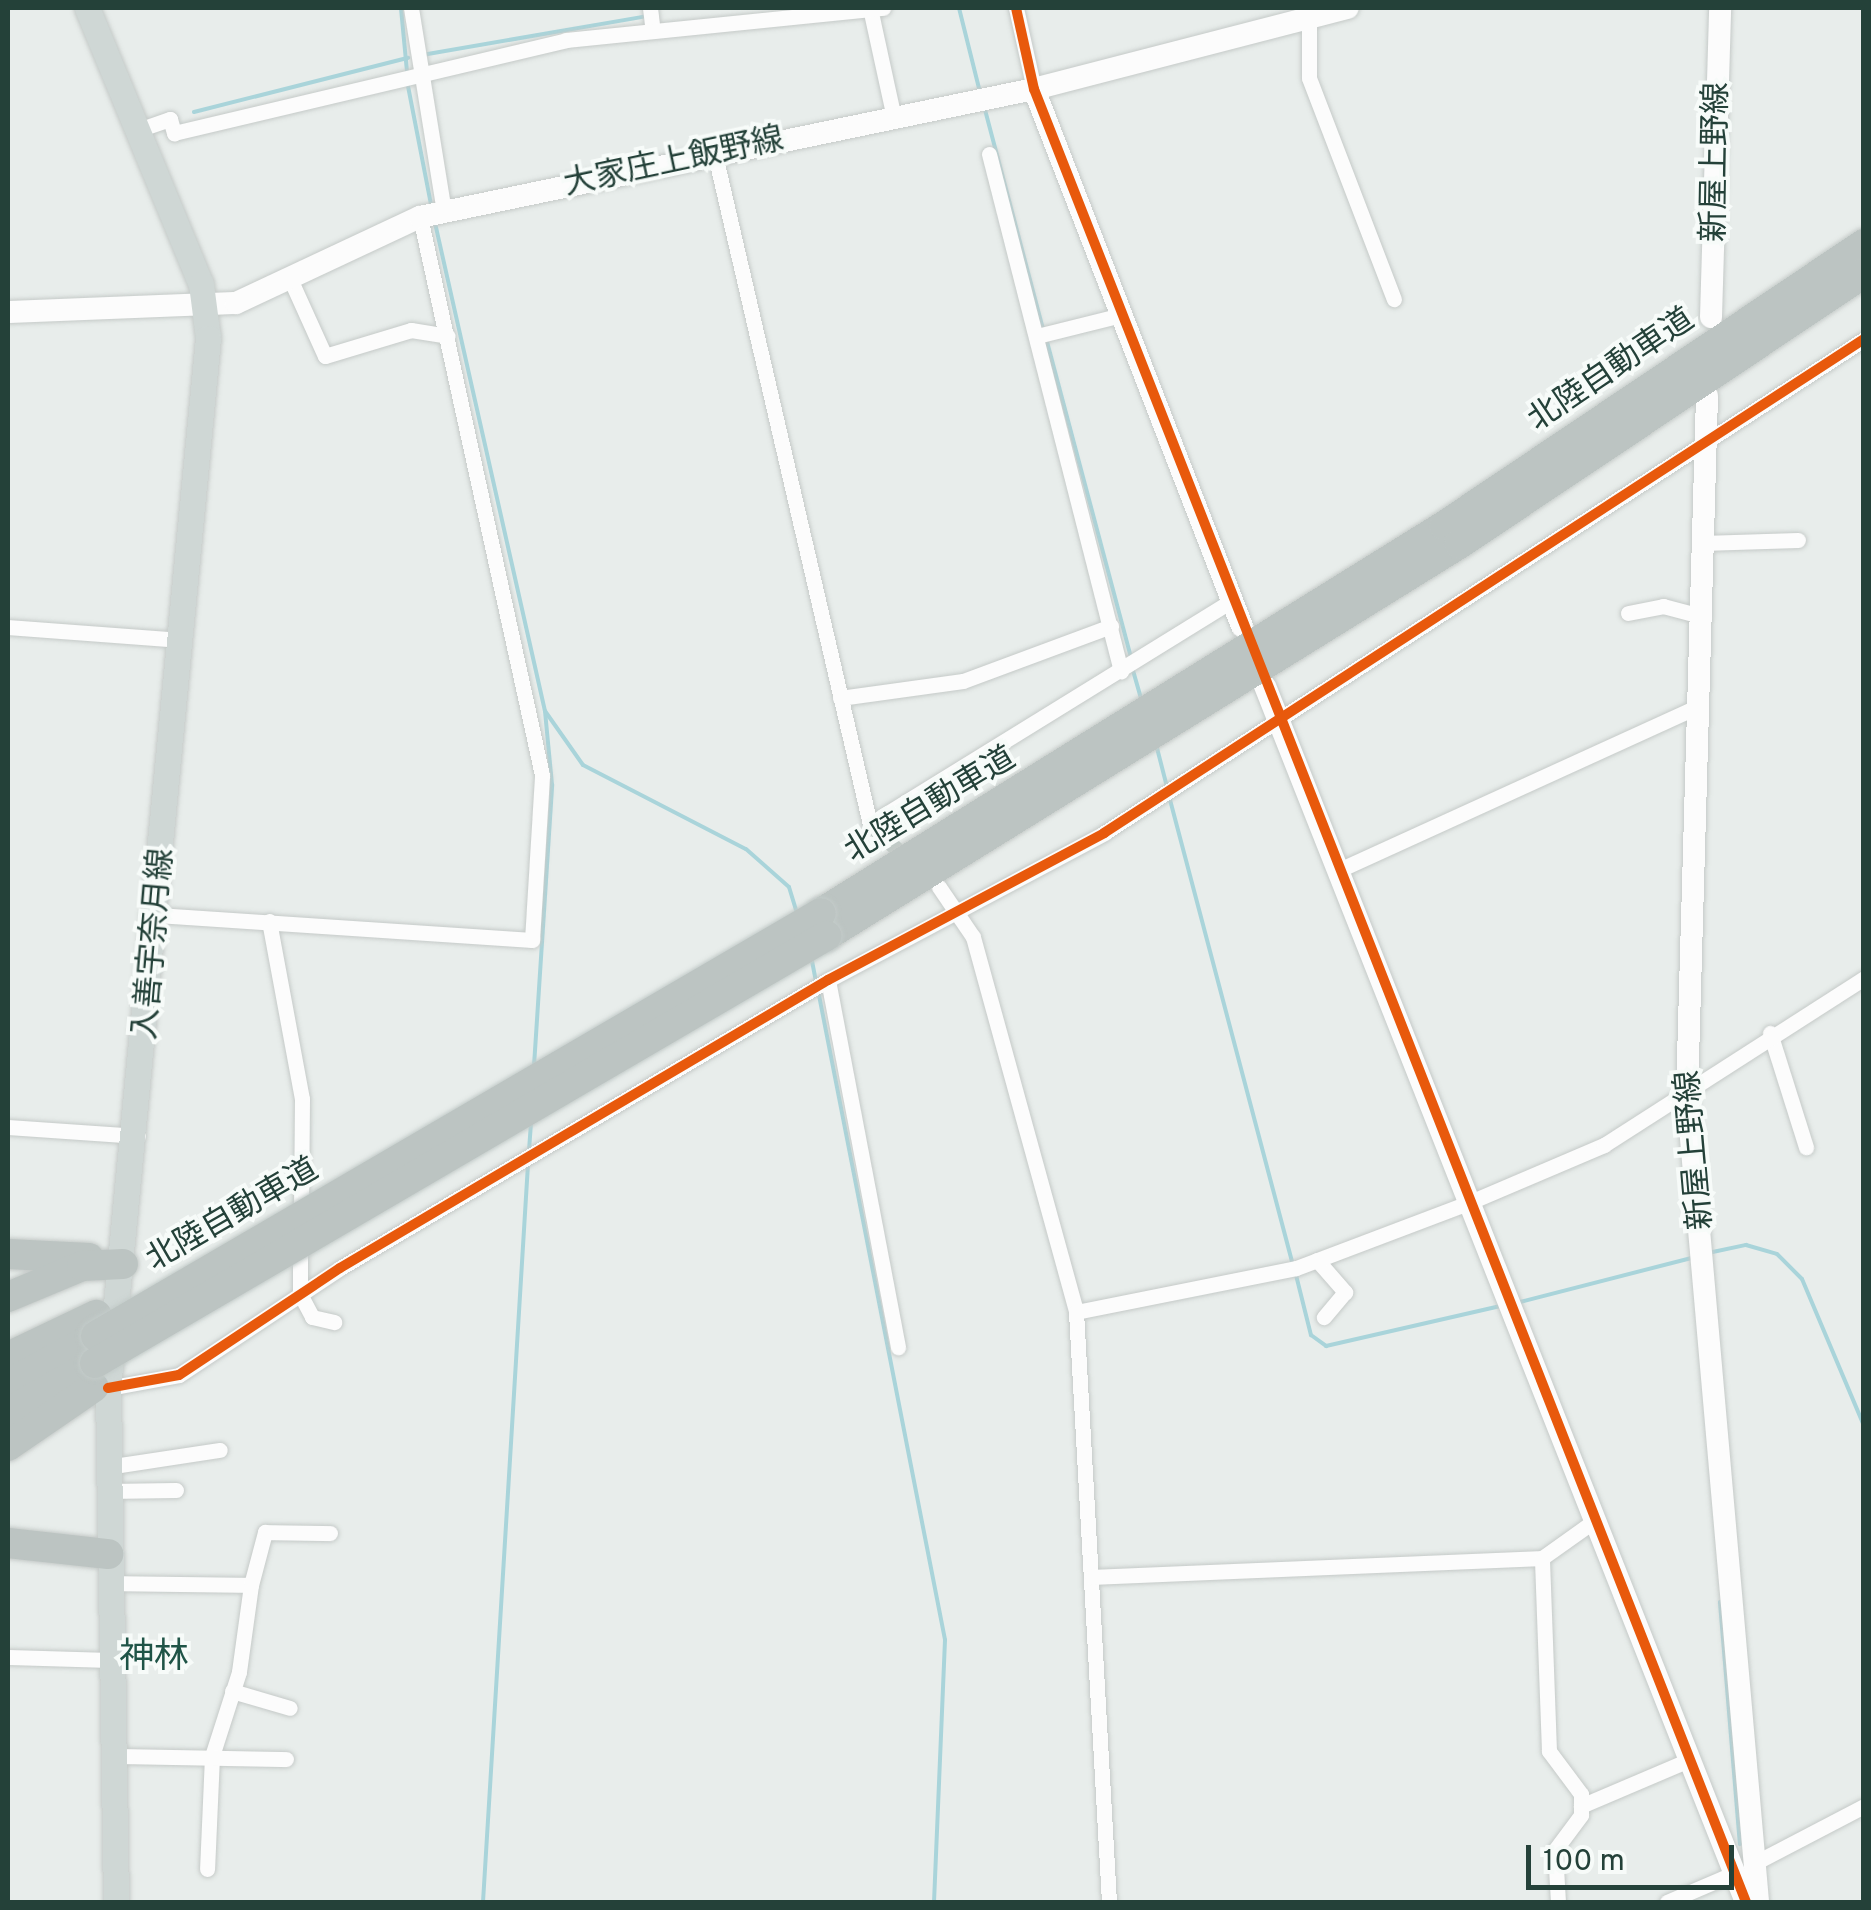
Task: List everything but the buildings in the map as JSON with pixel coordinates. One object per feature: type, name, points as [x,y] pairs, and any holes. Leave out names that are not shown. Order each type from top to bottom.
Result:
[{"type":"highway","name":"北陸自動車道","points":[[824,924],[1444,526],[1864,244]]},
{"type":"highway","name":"北陸自動車道","points":[[8,1412],[334,1213],[1459,544],[1864,273]]},
{"type":"highway","points":[[8,1446],[98,1358],[334,1213]]},
{"type":"highway","points":[[8,1254],[123,1264]]},
{"type":"highway","points":[[8,1297],[82,1266],[123,1264]]},
{"type":"highway","points":[[8,1357],[98,1358]]},
{"type":"highway","name":"北陸自動車道","points":[[8,1384],[98,1358]]},
{"type":"highway","points":[[8,1543],[108,1569]]},
{"type":"highway","points":[[8,1551],[108,1569]]},
{"type":"main road","name":"入善宇奈月線","points":[[87,8],[206,306],[138,1136],[123,1264],[98,1358],[107,1479],[116,1902]]},
{"type":"main road","name":"大家庄上飯野線","points":[[8,312],[206,306],[292,283],[420,217],[1034,90],[1348,8]]},
{"type":"main road","name":"新屋上野線","points":[[1711,317],[1720,8]]},
{"type":"main road","points":[[1034,90],[1242,626]]},
{"type":"main road","name":"新屋上野線","points":[[1707,396],[1687,1093],[1758,1902]]},
{"type":"main road","points":[[1265,686],[1594,1521],[1684,1762],[1730,1874],[1746,1902]]},
{"type":"street","points":[[411,8],[444,211]]},
{"type":"street","points":[[650,8],[653,31]]},
{"type":"street","points":[[1016,8],[1034,90]]},
{"type":"street","points":[[138,130],[170,118],[174,133],[566,40],[875,9],[894,118]]},
{"type":"street","points":[[1309,18],[1309,78],[1394,299]]},
{"type":"street","points":[[989,154],[1121,671]]},
{"type":"street","points":[[715,155],[870,824],[1232,600]]},
{"type":"street","points":[[157,915],[532,940],[542,775],[420,217]]},
{"type":"street","points":[[292,283],[324,356],[411,330],[448,336]]},
{"type":"street","points":[[1037,336],[1121,315]]},
{"type":"street","points":[[98,1358],[179,1375],[300,1294],[828,980],[1104,833],[1864,340]]},
{"type":"street","points":[[1702,542],[1798,540]]},
{"type":"street","points":[[1628,613],[1664,606],[1700,616]]},
{"type":"street","points":[[840,698],[963,681],[1111,626]]},
{"type":"street","points":[[8,627],[181,640]]},
{"type":"street","points":[[1339,870],[1697,707]]},
{"type":"street","points":[[939,887],[962,909],[1076,1312],[1110,1902]]},
{"type":"street","points":[[269,922],[302,1099],[300,1294],[312,1317],[334,1322]]},
{"type":"street","points":[[1076,1312],[1317,1260],[1468,1203],[1604,1145],[1687,1093],[1770,1033],[1864,978]]},
{"type":"street","points":[[828,980],[898,1347]]},
{"type":"street","points":[[1770,1033],[1806,1147]]},
{"type":"street","points":[[8,1126],[138,1136]]},
{"type":"street","points":[[1317,1260],[1345,1292],[1324,1318]]},
{"type":"street","points":[[107,1479],[220,1450]]},
{"type":"street","points":[[107,1479],[176,1490]]},
{"type":"street","points":[[1092,1577],[1542,1558],[1594,1521]]},
{"type":"street","points":[[207,1869],[212,1756],[232,1691],[265,1532],[330,1534]]},
{"type":"street","points":[[1542,1558],[1549,1751],[1575,1774],[1581,1806]]},
{"type":"street","points":[[108,1569],[251,1585]]},
{"type":"street","points":[[8,1656],[112,1660]]},
{"type":"street","points":[[232,1691],[290,1708]]},
{"type":"street","points":[[113,1756],[286,1759]]},
{"type":"street","points":[[1558,1902],[1555,1850],[1581,1806],[1684,1762]]},
{"type":"street","points":[[1753,1864],[1864,1806]]},
{"type":"street","points":[[1667,1902],[1730,1874]]},
{"type":"waterway","points":[[401,8],[407,71]]},
{"type":"waterway","points":[[959,8],[980,92]]},
{"type":"waterway","points":[[422,55],[643,17]]},
{"type":"waterway","points":[[194,112],[408,58]]},
{"type":"waterway","points":[[407,81],[431,204]]},
{"type":"waterway","points":[[984,106],[1043,329]]},
{"type":"waterway","points":[[435,223],[545,711],[583,765],[746,849],[789,887],[797,913]]},
{"type":"waterway","points":[[1046,338],[1131,657]]},
{"type":"waterway","points":[[1132,667],[1142,701]]},
{"type":"waterway","points":[[534,1066],[552,785],[545,711]]},
{"type":"waterway","points":[[1157,748],[1167,787]]},
{"type":"waterway","points":[[1169,796],[1293,1266]]},
{"type":"waterway","points":[[812,961],[816,981]]},
{"type":"waterway","points":[[818,990],[945,1640],[934,1902]]},
{"type":"waterway","points":[[529,1151],[531,1125]]},
{"type":"waterway","points":[[483,1902],[528,1165]]},
{"type":"waterway","points":[[1708,1253],[1746,1245],[1777,1254],[1802,1279],[1864,1426]]},
{"type":"waterway","points":[[1520,1302],[1695,1257]]},
{"type":"waterway","points":[[1296,1275],[1311,1335],[1326,1346],[1501,1306]]},
{"type":"waterway","points":[[1720,1602],[1740,1844]]},
{"type":"tunnel","points":[[870,824],[911,862]]},
{"type":"cycle path","points":[[1016,8],[1034,89],[1746,1902]]},
{"type":"cycle path","points":[[108,1388],[179,1375],[340,1268],[828,980],[1104,833],[1864,339]]},
{"type":"district","name":"神林","points":[[154,1658]]}]
